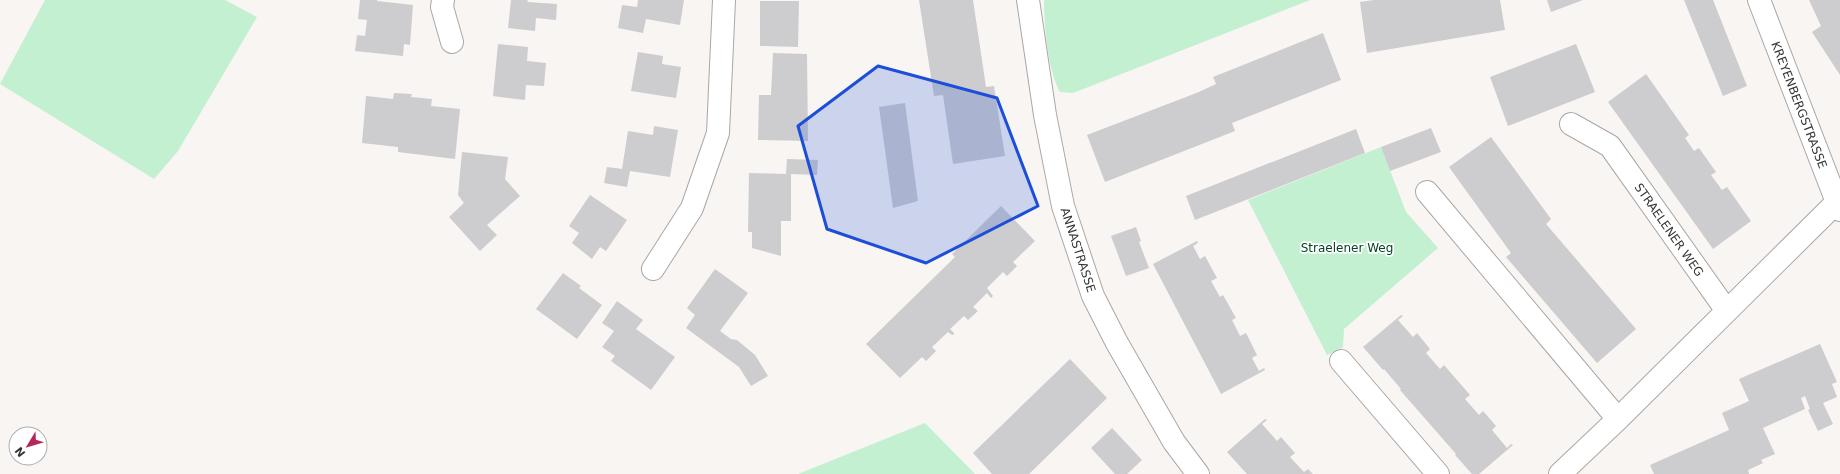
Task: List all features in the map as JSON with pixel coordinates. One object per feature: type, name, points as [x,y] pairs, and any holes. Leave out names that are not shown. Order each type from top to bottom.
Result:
[{"type":"street","points":[[443,0],[442,7],[452,42]]},
{"type":"street","points":[[653,269],[692,208],[718,132],[724,0]]},
{"type":"street","name":"ANNASTRASSE","points":[[1028,0],[1045,115],[1063,206],[1093,296],[1117,343],[1170,435],[1198,474]]},
{"type":"street","name":"KREYENBERGSTRASSE","points":[[1758,0],[1839,203]]},
{"type":"street","name":"STRAELENER WEG","points":[[1571,124],[1610,146],[1727,311]]},
{"type":"street","points":[[1427,192],[1618,419]]},
{"type":"street","points":[[1560,474],[1839,203]]},
{"type":"street","points":[[1341,361],[1438,474]]},
{"type":"highlighted area","points":[[878,66],[997,98],[1038,206],[926,263],[827,229],[798,126]]},
{"type":"green space","points":[[45,0],[225,0],[257,17],[178,151],[154,179],[0,84]]},
{"type":"green space","points":[[1044,0],[1310,0],[1073,93],[1060,92],[1052,72],[1046,35]]},
{"type":"green space","name":"Straelener Weg","points":[[1381,147],[1406,212],[1438,248],[1344,329],[1343,347],[1327,355],[1248,200]]},
{"type":"green space","points":[[925,423],[975,474],[798,474]]},
{"type":"building","points":[[360,0],[377,0],[413,5],[410,45],[404,44],[403,56],[355,51],[357,35],[365,36],[367,20],[358,19]]},
{"type":"building","points":[[511,0],[528,0],[527,2],[557,4],[556,20],[536,18],[535,31],[508,28]]},
{"type":"building","points":[[638,0],[684,0],[680,25],[646,19],[643,33],[618,28],[622,5],[637,7]]},
{"type":"building","points":[[919,0],[973,0],[986,87],[994,86],[1005,156],[953,164],[943,95],[934,96]]},
{"type":"building","points":[[1374,0],[1500,0],[1505,30],[1367,53],[1360,2]]},
{"type":"building","points":[[1547,0],[1583,0],[1551,12]]},
{"type":"building","points":[[1684,0],[1713,0],[1747,86],[1723,96]]},
{"type":"building","points":[[1809,0],[1840,0],[1840,75],[1812,32],[1821,26]]},
{"type":"building","points":[[760,1],[799,1],[798,47],[760,46]]},
{"type":"building","points":[[1323,33],[1341,80],[1232,123],[1235,131],[1105,182],[1087,135],[1199,92],[1216,84],[1213,77]]},
{"type":"building","points":[[498,44],[528,47],[527,61],[546,63],[544,86],[526,85],[525,100],[493,96]]},
{"type":"building","points":[[1576,44],[1595,92],[1508,126],[1490,77]]},
{"type":"building","points":[[638,52],[663,56],[662,64],[681,67],[676,98],[631,91]]},
{"type":"building","points":[[773,53],[807,54],[808,141],[758,140],[759,95],[771,95]]},
{"type":"building","points":[[1646,74],[1689,135],[1685,138],[1694,151],[1699,148],[1716,172],[1711,175],[1722,190],[1727,187],[1751,221],[1713,249],[1608,102]]},
{"type":"building","points":[[394,93],[412,94],[411,97],[432,99],[431,106],[460,109],[455,159],[398,152],[398,147],[362,143],[366,96],[393,99]]},
{"type":"building","points":[[905,103],[918,201],[893,208],[879,107]]},
{"type":"building","points":[[654,126],[678,130],[670,177],[630,171],[627,187],[604,183],[607,167],[622,169],[628,131],[653,135]]},
{"type":"building","points":[[1431,128],[1441,152],[1390,171],[1381,147]]},
{"type":"building","points":[[1356,129],[1365,153],[1195,220],[1186,196]]},
{"type":"building","points":[[1491,137],[1551,219],[1546,224],[1636,329],[1597,363],[1506,257],[1511,253],[1449,167]]},
{"type":"building","points":[[462,152],[508,157],[505,179],[520,196],[487,225],[497,235],[480,251],[449,217],[464,203],[458,195]]},
{"type":"building","points":[[787,159],[818,160],[817,175],[791,174],[791,221],[781,221],[781,256],[752,248],[752,232],[748,232],[749,173],[786,174]]},
{"type":"building","points":[[590,195],[627,220],[606,251],[600,247],[592,259],[572,243],[579,233],[569,226]]},
{"type":"building","points":[[1001,206],[1035,241],[1013,262],[1017,266],[1007,276],[1003,272],[987,288],[993,296],[991,298],[987,293],[973,307],[978,311],[968,320],[964,316],[950,329],[954,333],[953,335],[948,332],[932,347],[936,351],[926,361],[922,357],[900,378],[866,344],[955,257],[952,254]]},
{"type":"building","points":[[1136,227],[1141,241],[1139,242],[1149,268],[1126,276],[1111,236]]},
{"type":"building","points":[[1197,241],[1198,243],[1193,246],[1200,259],[1205,256],[1217,278],[1211,281],[1220,297],[1223,295],[1236,318],[1232,320],[1240,336],[1246,333],[1257,355],[1252,358],[1259,371],[1264,368],[1265,370],[1221,394],[1153,264]]},
{"type":"building","points":[[715,269],[748,293],[720,331],[731,339],[737,340],[755,355],[768,376],[751,386],[739,367],[686,328],[695,315],[687,308]]},
{"type":"building","points":[[563,273],[581,286],[579,288],[602,305],[577,339],[536,309]]},
{"type":"building","points":[[617,301],[643,320],[636,329],[675,357],[651,390],[611,361],[615,356],[602,347],[614,331],[602,323]]},
{"type":"building","points":[[1401,315],[1403,316],[1398,320],[1413,337],[1417,333],[1430,349],[1426,353],[1440,369],[1444,365],[1470,395],[1465,399],[1479,415],[1483,411],[1496,426],[1492,430],[1507,448],[1511,444],[1513,445],[1479,474],[1472,474],[1400,390],[1401,389],[1384,369],[1383,370],[1363,347]]},
{"type":"building","points":[[1820,344],[1837,382],[1832,384],[1837,397],[1823,403],[1833,424],[1818,431],[1808,410],[1810,409],[1805,396],[1801,398],[1805,409],[1763,428],[1775,454],[1761,460],[1763,463],[1748,470],[1749,474],[1654,474],[1650,465],[1729,430],[1722,413],[1749,401],[1739,379]]},
{"type":"building","points":[[1070,359],[1107,398],[1029,474],[992,474],[973,453]]},
{"type":"building","points":[[1265,419],[1267,420],[1262,424],[1277,441],[1281,437],[1295,453],[1290,457],[1304,472],[1308,469],[1313,474],[1247,474],[1227,452]]},
{"type":"building","points":[[1112,428],[1142,460],[1127,474],[1115,474],[1091,448]]}]
